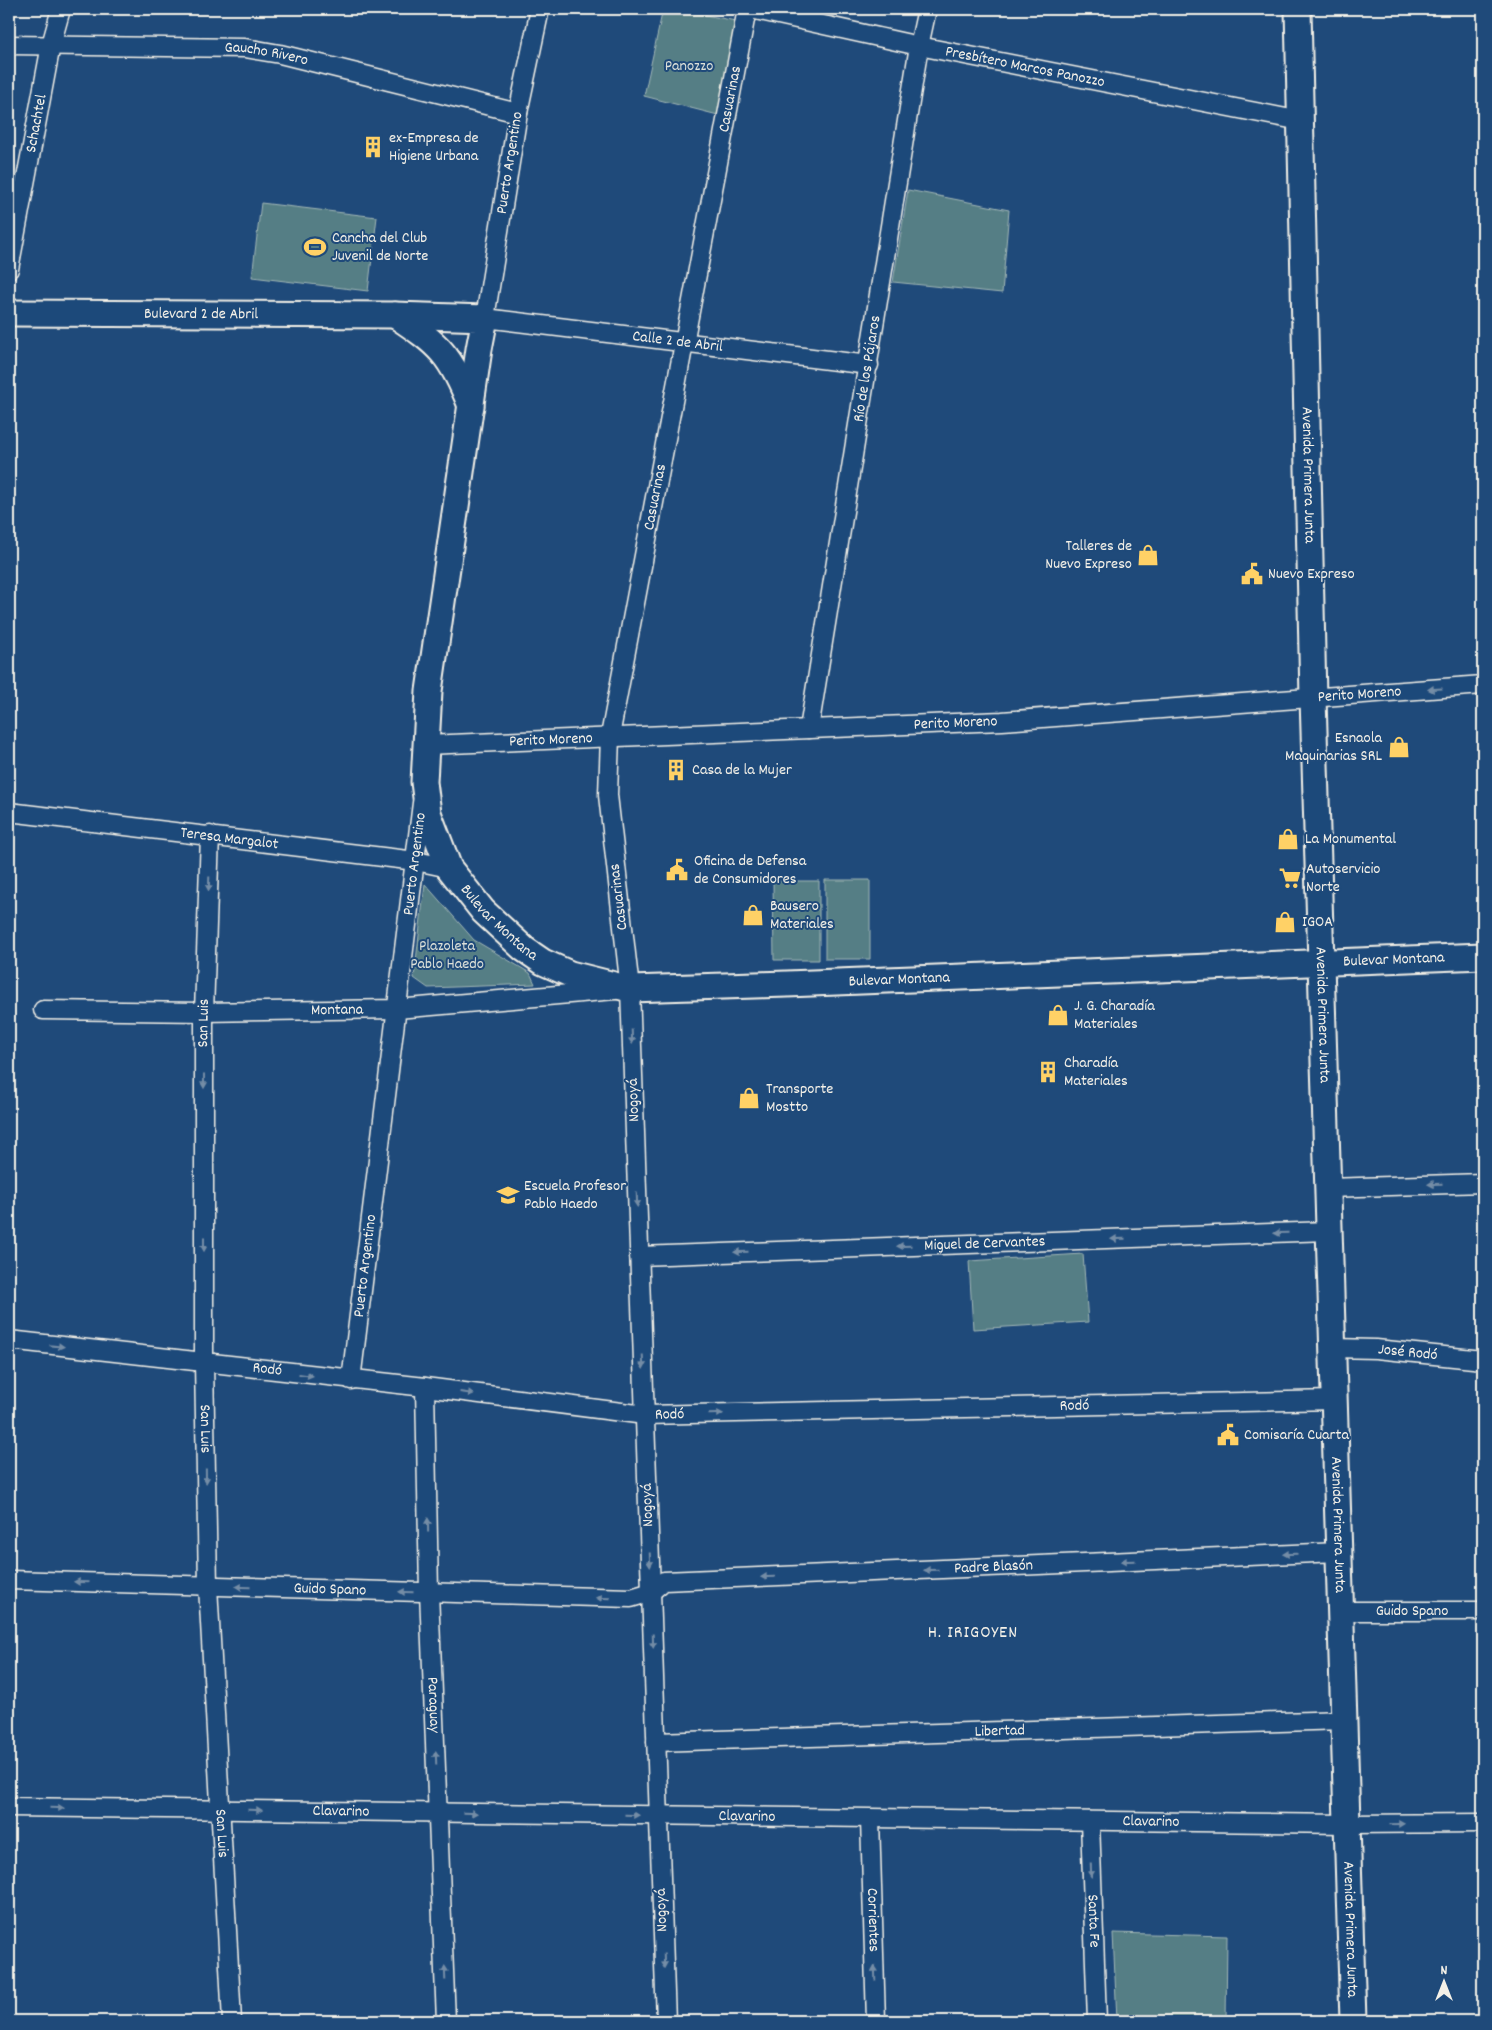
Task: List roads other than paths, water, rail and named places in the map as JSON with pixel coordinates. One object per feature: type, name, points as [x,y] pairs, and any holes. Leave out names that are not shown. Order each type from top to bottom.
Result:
[{"type":"main road","name":"Avenida Primera Junta","points":[[1298,9],[1313,698],[1354,2021]]},
{"type":"main road","name":"Bulevard 2 de Abril","points":[[9,313],[395,315],[485,318]]},
{"type":"main road","points":[[395,315],[440,349],[460,357],[472,354],[478,349]]},
{"type":"main road","points":[[439,316],[432,333],[440,349],[460,378],[471,407]]},
{"type":"main road","name":"Puerto Argentino","points":[[424,782],[429,691],[478,349],[485,318]]},
{"type":"main road","name":"Bulevar Montana","points":[[424,782],[428,814],[449,868],[483,911],[524,949],[543,962],[570,974],[630,989],[807,984],[1483,956]]},
{"type":"street","name":"Schachtel","points":[[9,269],[51,45],[61,9]]},
{"type":"street","name":"Puerto Argentino","points":[[485,318],[518,113],[540,9]]},
{"type":"street","name":"Presbítero Marcos Panozzo","points":[[749,9],[919,46],[1301,121]]},
{"type":"street","name":"Casuarinas","points":[[630,989],[608,795],[610,736],[749,9]]},
{"type":"street","name":"Río de los Pájaros","points":[[809,729],[919,46],[927,9]]},
{"type":"street","name":"Gaucho Rivero","points":[[9,45],[245,48],[280,54],[518,113]]},
{"type":"street","name":"Calle 2 de Abril","points":[[485,318],[869,365]]},
{"type":"street","name":"Perito Moreno","points":[[426,745],[1002,721],[1483,685]]},
{"type":"street","name":"Puerto Argentino","points":[[351,1380],[416,861],[424,782]]},
{"type":"street","name":"Teresa Margalot","points":[[9,812],[416,861],[449,868]]},
{"type":"street","name":"San Luis","points":[[210,835],[204,1012],[204,1362],[208,1586],[232,2021]]},
{"type":"street","name":"Montana","points":[[42,1010],[204,1012],[397,1009],[630,989]]},
{"type":"street","name":"Nogoyá","points":[[630,989],[666,2021]]},
{"type":"street","points":[[1328,1188],[1483,1182]]},
{"type":"street","name":"Miguel de Cervantes","points":[[639,1256],[1330,1231]]},
{"type":"street","name":"Rodó","points":[[9,1340],[425,1388],[645,1416],[1335,1400]]},
{"type":"street","name":"José Rodó","points":[[1333,1348],[1376,1349],[1483,1360]]},
{"type":"street","name":"Paraguay","points":[[425,1388],[429,1592],[446,2021]]},
{"type":"street","name":"Padre Blasón","points":[[651,1592],[664,1581],[1339,1552]]},
{"type":"street","name":"Guido Spano","points":[[9,1580],[631,1598],[651,1592]]},
{"type":"street","name":"Guido Spano","points":[[1341,1611],[1483,1611]]},
{"type":"street","name":"Libertad","points":[[656,1742],[1344,1720]]},
{"type":"street","name":"Clavarino","points":[[9,1808],[1090,1822],[1348,1824],[1483,1822]]},
{"type":"street","name":"Corrientes","points":[[870,1819],[876,2021]]},
{"type":"street","name":"Santa Fe","points":[[1090,1822],[1097,2021]]},
{"type":"place","name":"ex-Empresa de Higiene Urbana","points":[[373,147]]},
{"type":"place","name":"Cancha del Club Juvenil de Norte","points":[[315,247]]},
{"type":"place","name":"Talleres de Nuevo Expreso","points":[[1148,555]]},
{"type":"place","name":"Nuevo Expreso","points":[[1252,574]]},
{"type":"place","name":"Esnaola Maquinarias SRL","points":[[1399,747]]},
{"type":"place","name":"Casa de la Mujer","points":[[676,770]]},
{"type":"place","name":"La Monumental","points":[[1288,839]]},
{"type":"place","name":"Oficina de Defensa de Consumidores","points":[[677,870]]},
{"type":"place","name":"Autoservicio Norte","points":[[1290,878]]},
{"type":"place","name":"Bausero Materiales","points":[[753,915]]},
{"type":"place","name":"IGOA","points":[[1285,922]]},
{"type":"place","name":"J. G. Charadía Materiales","points":[[1058,1015]]},
{"type":"place","name":"Charadía Materiales","points":[[1048,1072]]},
{"type":"place","name":"Transporte Mostto","points":[[749,1098]]},
{"type":"place","name":"Escuela Profesor Pablo Haedo","points":[[508,1195]]},
{"type":"place","name":"Comisaría Cuarta","points":[[1228,1435]]},
{"type":"district","name":"H. IRIGOYEN","points":[[973,1633]]},
{"type":"park label","name":"Panozzo","points":[[689,66]]},
{"type":"park label","name":"Plazoleta Pablo Haedo","points":[[447,955]]}]
